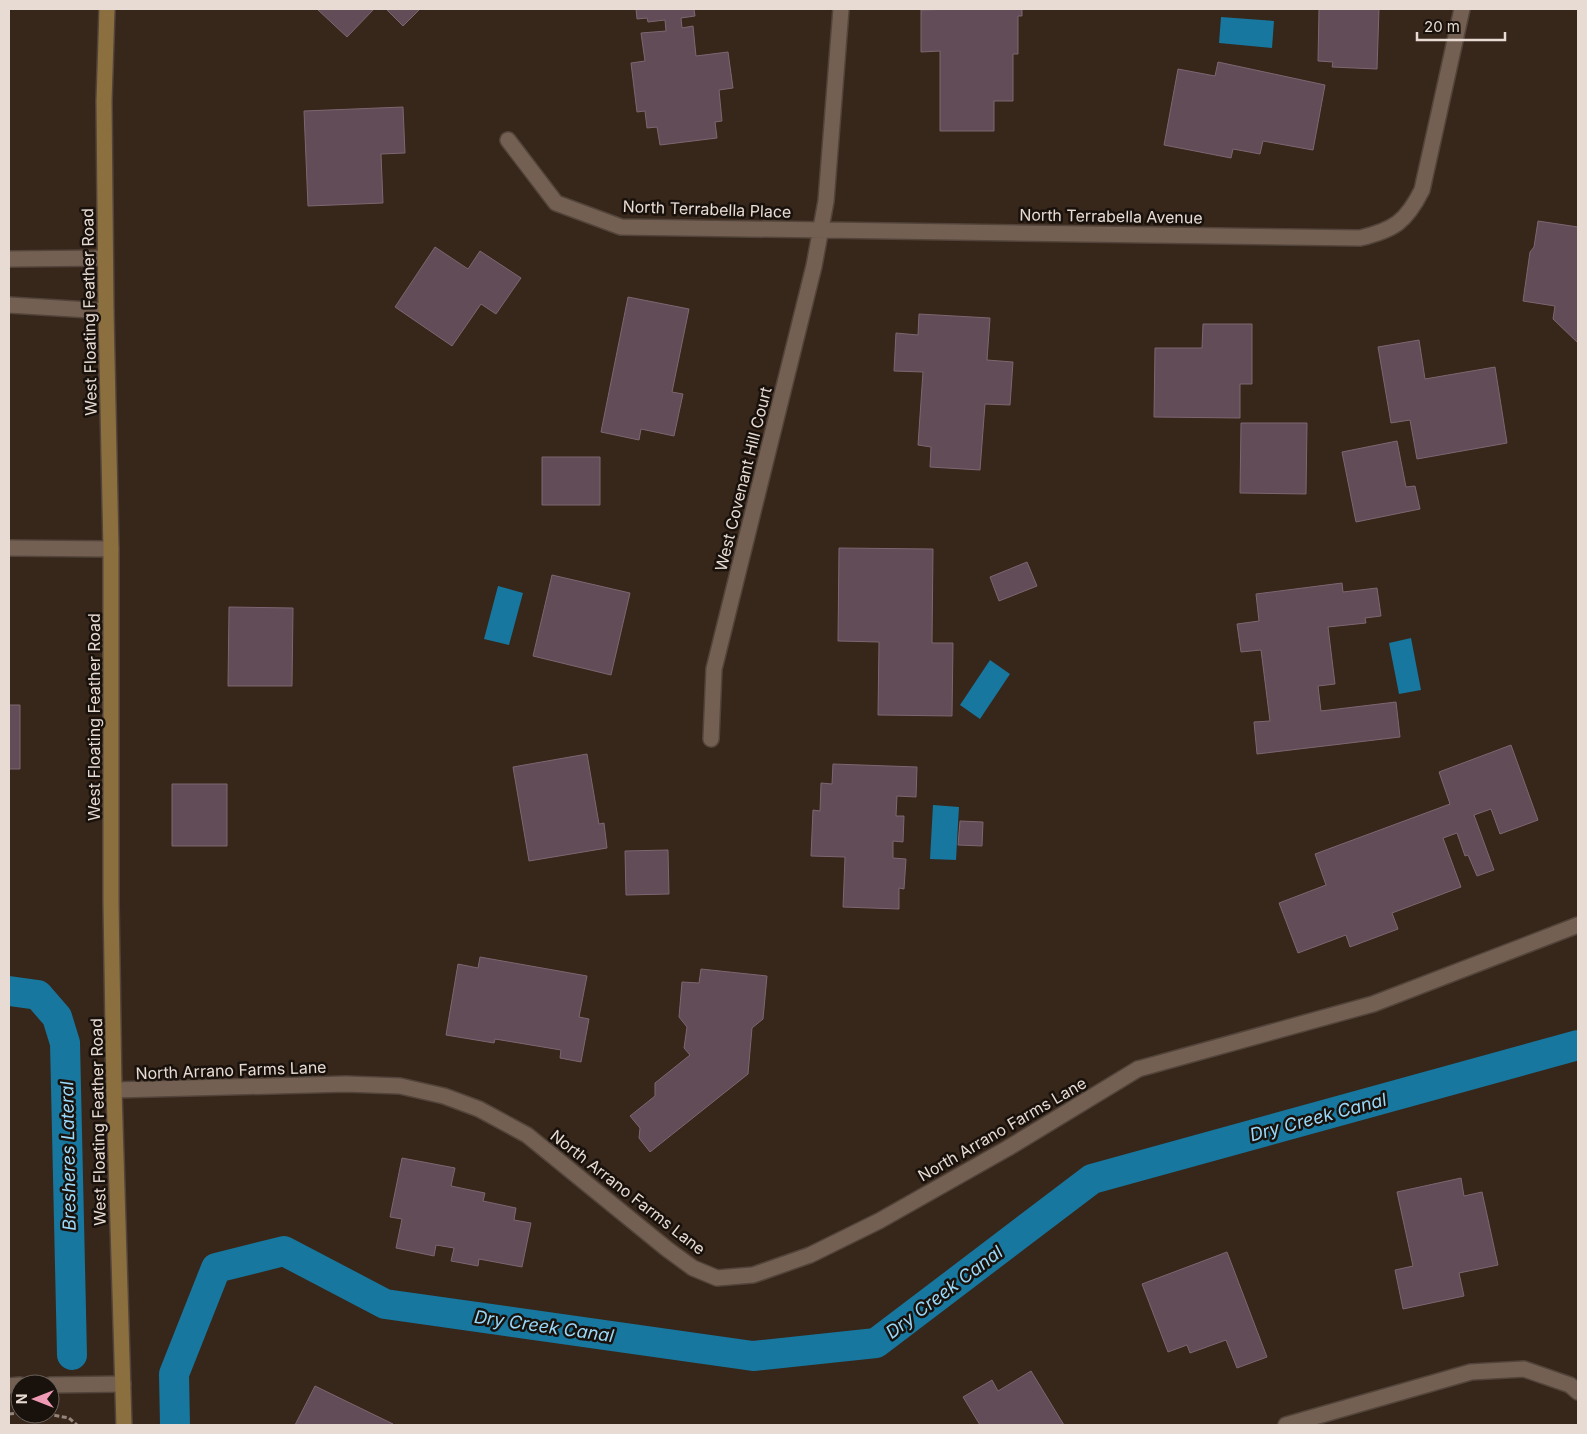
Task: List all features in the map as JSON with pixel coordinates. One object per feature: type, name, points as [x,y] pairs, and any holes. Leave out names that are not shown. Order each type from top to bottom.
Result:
[{"type":"main road","name":"West Floating Feather Road","points":[[107,9],[104,101],[111,549],[111,902],[114,1090],[124,1425]]},
{"type":"street","name":"West Covenant Hill Court","points":[[711,739],[714,668],[814,266],[821,230],[826,201],[841,9]]},
{"type":"street","name":"North Terrabella Avenue","points":[[821,230],[1360,238],[1378,234],[1398,224],[1413,209],[1422,190],[1462,9]]},
{"type":"street","name":"North Terrabella Place","points":[[508,140],[556,203],[621,227],[821,230]]},
{"type":"street","points":[[9,259],[105,258]]},
{"type":"street","points":[[9,305],[106,311]]},
{"type":"street","points":[[9,548],[111,549]]},
{"type":"street","name":"North Arrano Farms Lane","points":[[114,1090],[346,1084],[400,1086],[444,1096],[480,1109],[528,1135],[667,1249],[693,1268],[717,1278],[754,1276],[810,1255],[879,1221],[1008,1148],[1138,1069],[1373,1004],[1578,925]]},
{"type":"street","points":[[1286,1425],[1471,1372],[1524,1369],[1574,1388]]},
{"type":"street","points":[[60,1385],[123,1384]]},
{"type":"path","points":[[60,1416],[69,1418],[77,1425]]},
{"type":"water","points":[[1221,17],[1274,21],[1272,48],[1219,43]]},
{"type":"water","points":[[498,586],[523,593],[509,645],[484,639]]},
{"type":"water","points":[[1411,638],[1421,690],[1399,694],[1389,643]]},
{"type":"water","points":[[990,660],[1010,674],[980,719],[960,705]]},
{"type":"water","points":[[933,805],[959,807],[956,860],[930,859]]},
{"type":"building","points":[[317,9],[374,9],[347,37]]},
{"type":"building","points":[[386,9],[420,9],[403,26]]},
{"type":"building","points":[[636,9],[694,9],[695,16],[681,18],[682,28],[693,26],[696,56],[728,52],[733,88],[719,90],[722,121],[715,122],[717,138],[660,145],[657,127],[647,128],[645,111],[637,112],[631,63],[645,61],[641,33],[666,31],[665,20],[648,22],[647,18],[637,19]]},
{"type":"building","points":[[1022,9],[1022,16],[1018,16],[1018,54],[1013,54],[1013,101],[994,101],[994,131],[940,131],[940,51],[921,52],[921,10]]},
{"type":"building","points":[[1319,9],[1379,9],[1377,69],[1332,67],[1333,62],[1318,61]]},
{"type":"building","points":[[1218,62],[1325,85],[1313,150],[1263,141],[1260,154],[1233,149],[1231,158],[1164,145],[1178,69],[1215,76]]},
{"type":"building","points":[[403,107],[405,153],[381,154],[383,203],[308,206],[304,111]]},
{"type":"building","points":[[1538,221],[1578,227],[1578,343],[1553,319],[1555,306],[1523,301],[1530,252],[1534,247]]},
{"type":"building","points":[[435,247],[468,269],[480,251],[521,278],[496,314],[481,304],[452,346],[395,307]]},
{"type":"building","points":[[628,297],[689,309],[672,392],[683,394],[674,436],[641,429],[639,440],[601,432]]},
{"type":"building","points":[[919,314],[990,318],[987,360],[1013,362],[1010,405],[985,404],[980,470],[930,467],[931,447],[918,445],[923,372],[894,371],[896,333],[918,335]]},
{"type":"building","points":[[1203,324],[1252,324],[1252,384],[1240,384],[1240,418],[1154,417],[1155,348],[1202,348]]},
{"type":"building","points":[[1419,340],[1425,379],[1495,367],[1507,443],[1417,459],[1410,420],[1391,423],[1378,347]]},
{"type":"building","points":[[1241,423],[1307,423],[1306,494],[1240,493]]},
{"type":"building","points":[[1397,441],[1406,487],[1415,486],[1420,509],[1356,522],[1342,452]]},
{"type":"building","points":[[542,457],[600,457],[600,505],[542,505]]},
{"type":"building","points":[[839,548],[933,549],[932,643],[953,643],[952,716],[878,715],[879,642],[838,641]]},
{"type":"building","points":[[1027,562],[1037,586],[999,601],[990,577]]},
{"type":"building","points":[[552,575],[630,593],[611,675],[533,656]]},
{"type":"building","points":[[1342,583],[1343,592],[1377,588],[1381,616],[1365,618],[1366,623],[1328,627],[1335,684],[1318,686],[1321,711],[1396,702],[1400,737],[1257,754],[1254,722],[1270,721],[1261,650],[1241,652],[1237,624],[1259,621],[1256,594]]},
{"type":"building","points":[[229,607],[293,608],[292,686],[228,686]]},
{"type":"building","points":[[9,705],[20,705],[20,769],[9,769]]},
{"type":"building","points":[[1511,745],[1538,820],[1500,834],[1491,809],[1474,815],[1494,870],[1477,876],[1468,855],[1465,856],[1457,833],[1443,838],[1461,887],[1392,913],[1398,929],[1350,947],[1346,935],[1298,953],[1279,903],[1326,885],[1315,854],[1450,804],[1439,772]]},
{"type":"building","points":[[587,754],[599,824],[604,823],[607,848],[529,861],[513,767]]},
{"type":"building","points":[[833,764],[917,767],[916,797],[897,796],[896,816],[904,816],[903,842],[893,841],[893,858],[906,859],[904,889],[899,888],[899,909],[843,907],[845,857],[811,856],[813,810],[820,811],[821,783],[832,784]]},
{"type":"building","points":[[172,784],[227,784],[227,846],[172,846]]},
{"type":"building","points":[[960,821],[983,822],[982,846],[958,845]]},
{"type":"building","points":[[668,850],[669,894],[626,895],[625,851]]},
{"type":"building","points":[[480,957],[587,976],[579,1017],[589,1019],[581,1062],[560,1058],[561,1050],[495,1039],[494,1043],[446,1035],[458,964],[478,968]]},
{"type":"building","points":[[701,969],[767,976],[763,1019],[752,1028],[748,1074],[650,1152],[639,1138],[640,1128],[630,1116],[655,1096],[655,1083],[690,1055],[684,1048],[687,1027],[679,1017],[682,982],[699,983]]},
{"type":"building","points":[[402,1158],[455,1168],[451,1186],[485,1193],[483,1201],[516,1208],[514,1220],[531,1223],[522,1267],[479,1259],[478,1266],[451,1261],[454,1248],[436,1245],[434,1256],[396,1248],[402,1219],[390,1217]]},
{"type":"building","points":[[1461,1178],[1464,1196],[1482,1192],[1498,1265],[1459,1273],[1464,1296],[1403,1309],[1395,1270],[1413,1266],[1397,1192]]},
{"type":"building","points":[[1227,1252],[1267,1357],[1237,1368],[1226,1340],[1190,1353],[1187,1345],[1168,1352],[1142,1284]]},
{"type":"building","points":[[1031,1371],[1064,1425],[980,1425],[963,1397],[992,1380],[998,1391]]},
{"type":"building","points":[[315,1386],[393,1424],[295,1425]]},
{"type":"waterway","name":"Bresheres Lateral","points":[[9,991],[38,995],[57,1017],[65,1043],[72,1355]]},
{"type":"waterway","name":"Dry Creek Canal","points":[[175,1425],[174,1374],[216,1268],[284,1251],[385,1304],[753,1356],[876,1343],[1092,1179],[1578,1045]]}]
